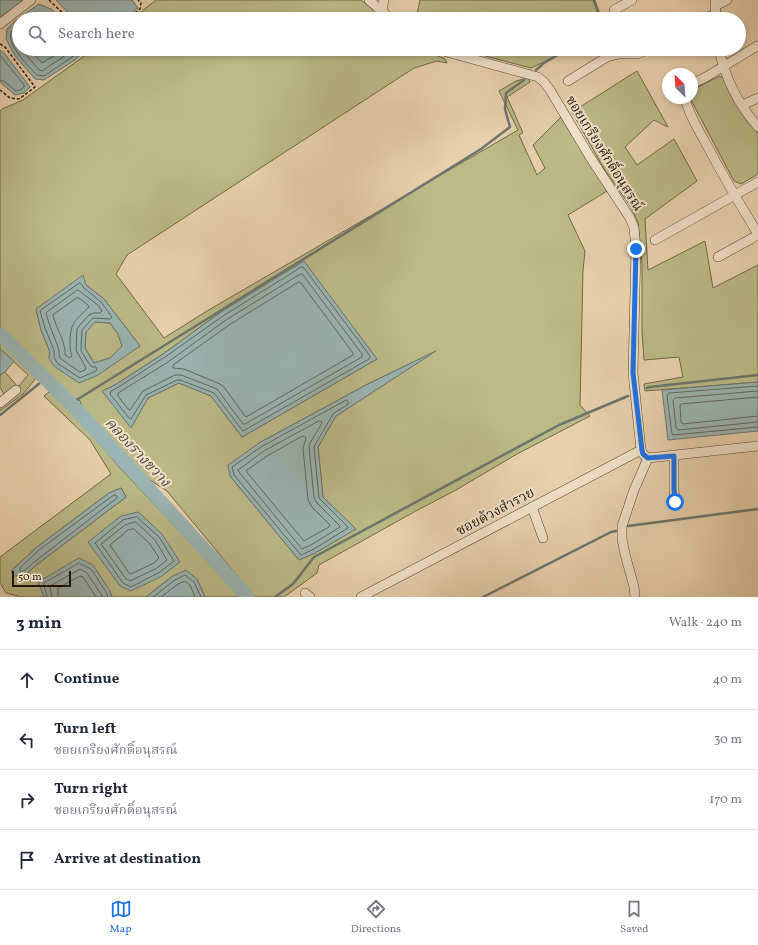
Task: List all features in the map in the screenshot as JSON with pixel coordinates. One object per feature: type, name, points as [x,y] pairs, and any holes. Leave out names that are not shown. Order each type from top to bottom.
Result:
[{"type":"street","points":[[16,12],[31,0]]},
{"type":"street","points":[[369,0],[382,10],[384,0]]},
{"type":"street","points":[[614,10],[632,0]]},
{"type":"street","points":[[715,10],[727,0]]},
{"type":"street","points":[[0,24],[12,15]]},
{"type":"street","points":[[746,53],[757,46]]},
{"type":"street","name":"ซอยเกรียงศักดิ์อนุสรณ์","points":[[462,56],[538,77],[544,82],[590,157],[630,218],[634,228],[636,249],[633,373],[642,450]]},
{"type":"street","points":[[568,81],[609,56]]},
{"type":"street","points":[[721,56],[723,67],[735,93],[758,127]]},
{"type":"street","points":[[698,81],[741,56]]},
{"type":"street","points":[[742,105],[758,98]]},
{"type":"street","points":[[686,104],[694,121],[734,194],[758,234],[718,257]]},
{"type":"street","points":[[655,240],[734,194],[758,182]]},
{"type":"street","points":[[0,403],[16,390]]},
{"type":"street","points":[[642,450],[643,454],[648,458],[758,446]]},
{"type":"street","name":"ซอยด้วงสำรวย","points":[[361,597],[642,450]]},
{"type":"street","points":[[674,456],[675,502]]},
{"type":"street","points":[[635,597],[622,540],[622,526],[634,490],[648,458]]},
{"type":"street","points":[[532,507],[544,538]]},
{"type":"path","points":[[49,0],[62,12]]},
{"type":"path","points":[[136,12],[140,9],[141,4],[138,0]]},
{"type":"path","points":[[0,44],[5,47],[35,87],[19,99],[10,98],[0,90]]},
{"type":"shaded area","points":[[156,0],[361,0],[376,12],[141,12]]},
{"type":"shaded area","points":[[420,0],[593,0],[597,12],[417,12]]},
{"type":"shaded area","points":[[84,56],[438,56],[445,59],[447,63],[437,61],[414,68],[127,255],[116,274],[164,338],[207,311],[518,130],[499,91],[516,81],[528,78],[530,82],[507,97],[523,133],[519,135],[537,175],[545,168],[533,145],[561,117],[607,191],[568,215],[585,251],[583,271],[580,405],[590,416],[517,454],[456,490],[319,565],[317,573],[284,597],[255,597],[167,491],[150,480],[144,479],[83,411],[80,401],[64,394],[54,381],[0,326],[0,111],[23,100]],"holes":[[[86,285],[104,299],[140,346],[79,382],[49,358],[50,352],[41,330],[36,309]],[[221,312],[377,359],[242,437],[211,396],[179,383],[148,398],[131,427],[103,391],[163,354]],[[432,353],[336,416],[318,447],[323,497],[355,529],[315,553],[299,560],[230,476],[259,443],[366,385]]]},
{"type":"shaded area","points":[[485,56],[555,56],[531,68]]},
{"type":"shaded area","points":[[637,71],[668,127],[654,120],[625,147],[637,165],[674,139],[697,181],[645,219],[648,270],[705,241],[713,288],[758,265],[758,382],[645,391],[644,384],[683,377],[679,357],[644,360],[642,332],[642,264],[638,222],[631,207],[604,169],[572,112]]},
{"type":"shaded area","points":[[720,76],[724,79],[734,101],[747,121],[758,133],[758,174],[741,184],[734,181],[693,104],[698,104],[698,87]]},
{"type":"shaded area","points":[[94,322],[110,323],[118,334],[122,346],[110,358],[94,363],[85,348],[86,332]]},
{"type":"shaded area","points":[[0,339],[35,372],[37,377],[23,394],[0,411],[0,399],[5,396],[0,387],[0,375],[5,372],[18,387],[28,375],[0,349]]},
{"type":"shaded area","points":[[50,391],[81,422],[120,468],[241,597],[205,597],[197,579],[173,576],[146,597],[112,597],[110,591],[39,582],[44,597],[21,597],[6,593],[0,583],[0,557],[111,474],[90,440],[44,396]],"holes":[[[121,488],[126,497],[25,575],[11,571],[37,547],[109,493]]]},
{"type":"water","points":[[0,0],[22,0],[0,17]]},
{"type":"water","points":[[56,0],[132,0],[138,8],[132,12],[67,12]]},
{"type":"water","points":[[39,4],[54,12],[28,12]]},
{"type":"water","points":[[12,24],[12,50],[6,39],[7,29]]},
{"type":"water","points":[[0,50],[5,54],[30,87],[24,93],[15,95],[0,82]]},
{"type":"water","points":[[15,56],[79,56],[44,80],[35,79]]},
{"type":"water","points":[[304,261],[377,359],[242,437],[211,396],[179,383],[148,398],[131,428],[102,391],[115,385],[163,354],[221,312]]},
{"type":"water","points":[[83,275],[86,285],[104,299],[140,346],[98,375],[79,383],[54,366],[49,358],[50,352],[41,330],[36,309]],"holes":[[[95,322],[110,323],[118,334],[122,346],[110,358],[94,363],[85,348],[86,332]]]},
{"type":"water","points":[[0,349],[14,361],[5,372],[0,375]]},
{"type":"water","points":[[436,351],[336,416],[318,447],[323,497],[356,529],[315,553],[299,560],[230,476],[228,465],[259,443],[366,385]]},
{"type":"water","points":[[758,382],[758,431],[668,440],[662,390]]},
{"type":"water","points":[[121,488],[126,497],[25,575],[14,576],[11,571],[37,547],[109,493]]},
{"type":"water","points":[[138,512],[162,534],[180,562],[162,576],[131,591],[120,586],[88,542],[121,516]]},
{"type":"water","points":[[79,558],[93,565],[110,591],[112,597],[44,597],[38,582]]},
{"type":"water","points":[[186,570],[197,579],[205,597],[146,597],[173,576]]},
{"type":"waterway","points":[[594,0],[598,12]]},
{"type":"waterway","points":[[536,70],[556,56]]},
{"type":"waterway","points":[[70,404],[481,149],[510,127],[505,109],[506,93],[524,80]]},
{"type":"waterway","name":"คลองรางขวาง","points":[[0,334],[75,408],[248,597]]},
{"type":"waterway","points":[[647,388],[758,375]]},
{"type":"waterway","points":[[0,415],[45,379]]},
{"type":"waterway","points":[[275,597],[293,584],[314,557],[559,425],[628,396]]},
{"type":"waterway","points":[[628,526],[758,509]]},
{"type":"waterway","points":[[483,597],[611,532],[616,531]]},
{"type":"route","points":[[636,249],[633,373],[642,450],[643,454],[648,458],[674,456],[675,502]]}]
